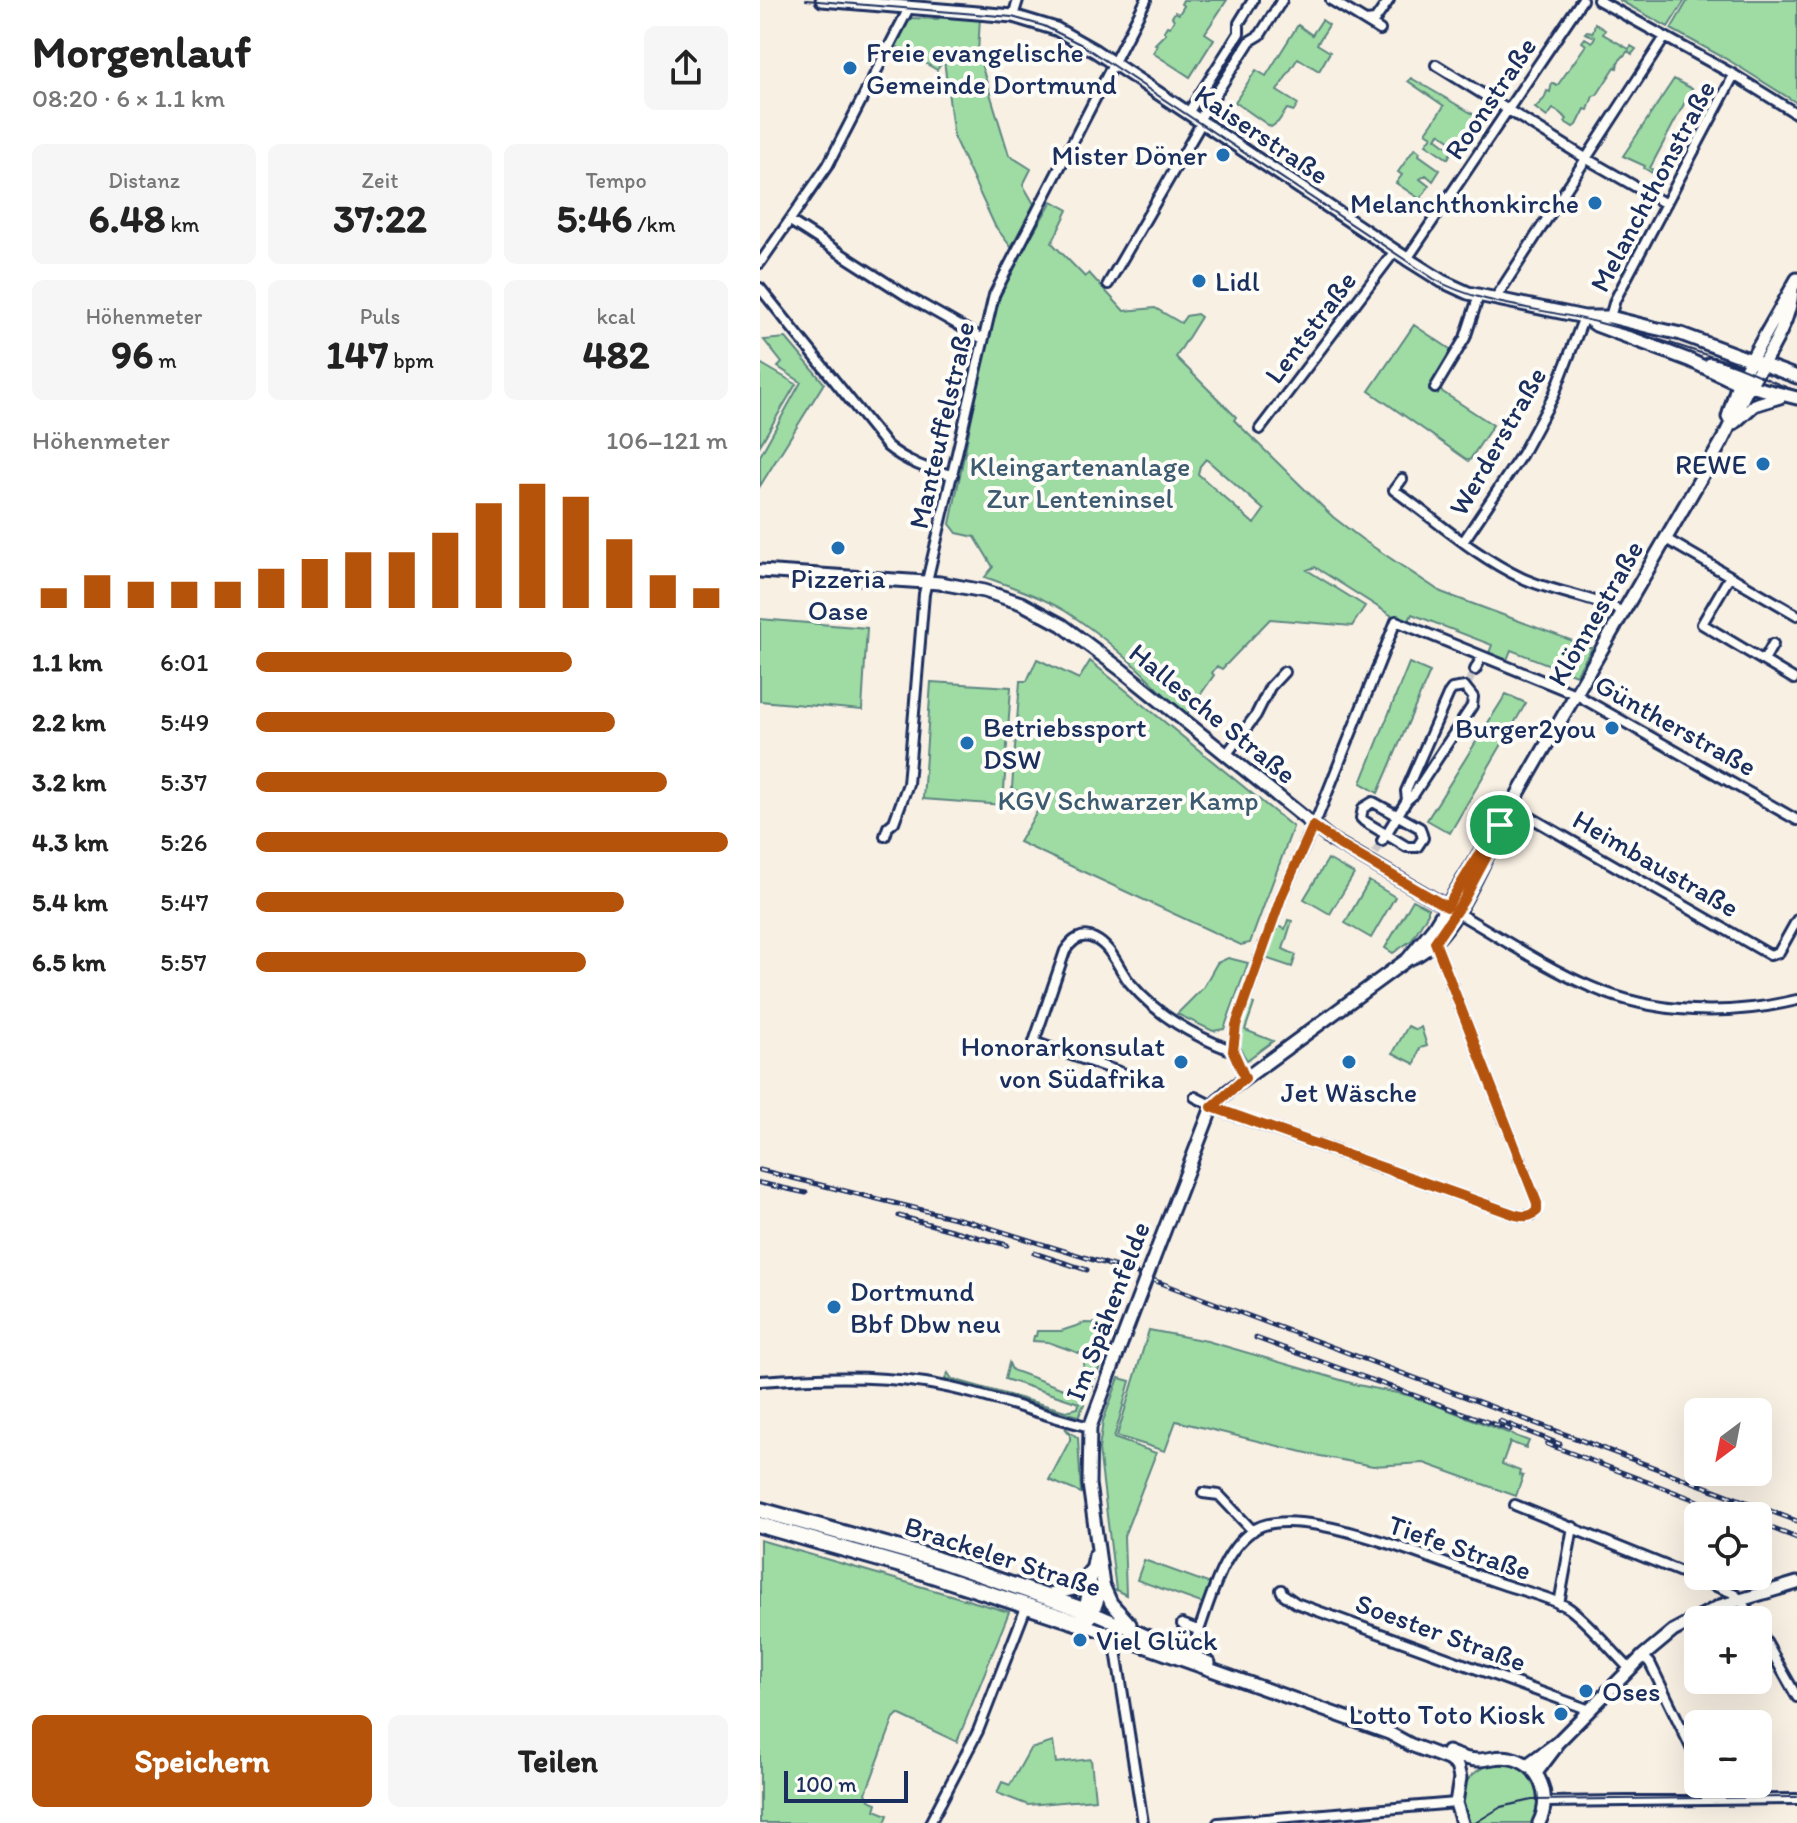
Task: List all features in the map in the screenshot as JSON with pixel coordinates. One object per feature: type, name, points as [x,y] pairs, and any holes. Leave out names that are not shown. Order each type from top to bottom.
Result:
[{"type":"highway","name":"Brackeler Straße","points":[[760,1510],[936,1559],[1049,1595],[1087,1616]]},
{"type":"highway","name":"Brackeler Straße","points":[[760,1525],[1027,1604],[1087,1616]]},
{"type":"main road","name":"Kaiserstraße","points":[[822,0],[912,4],[1013,16],[1042,23],[1067,34],[1114,64],[1442,281],[1495,299],[1584,317],[1610,317],[1681,334],[1797,377]]},
{"type":"main road","name":"Klönnestraße","points":[[1408,959],[1420,955],[1435,942],[1499,833],[1500,825],[1730,425],[1747,380],[1792,299],[1794,285]]},
{"type":"main road","name":"Kaiserstraße","points":[[1584,317],[1596,325],[1747,380]]},
{"type":"main road","points":[[1747,380],[1793,397]]},
{"type":"main road","points":[[1730,425],[1754,405],[1771,398],[1793,397]]},
{"type":"main road","name":"Hallesche Straße","points":[[760,571],[958,586],[1000,596],[1062,625],[1313,826],[1372,858],[1452,909]]},
{"type":"main road","name":"Klönnestraße","points":[[1212,1107],[1245,1078],[1408,959],[1452,909]]},
{"type":"main road","name":"Im Spähenfelde","points":[[1087,1616],[1103,1585],[1088,1465],[1090,1427],[1212,1107]]},
{"type":"main road","name":"Im Spähenfelde","points":[[1087,1616],[1097,1541]]},
{"type":"main road","points":[[1049,1595],[1074,1589],[1094,1565]]},
{"type":"main road","points":[[1539,1823],[1545,1802],[1542,1784],[1531,1769],[1643,1656],[1682,1626],[1740,1599],[1797,1583]]},
{"type":"main road","points":[[1103,1585],[1111,1603],[1137,1630]]},
{"type":"main road","name":"Brackeler Straße","points":[[1087,1616],[1137,1630],[1223,1672],[1389,1733],[1453,1762],[1460,1773],[1459,1785]]},
{"type":"main road","name":"Brackeler Straße","points":[[1087,1616],[1119,1637],[1206,1669],[1223,1672]]},
{"type":"main road","name":"Brackeler Straße","points":[[1389,1733],[1398,1732],[1465,1758],[1510,1758],[1531,1769]]},
{"type":"main road","points":[[1462,1823],[1456,1803],[1459,1785],[1486,1759]]},
{"type":"street","points":[[1013,16],[1018,0]]},
{"type":"street","name":"Manteuffelstraße","points":[[885,836],[888,827],[894,826],[908,784],[921,615],[989,309],[1000,279],[1146,0]]},
{"type":"street","points":[[1188,113],[1239,33],[1239,23],[1253,0]]},
{"type":"street","points":[[1108,284],[1250,41],[1260,35],[1282,0]]},
{"type":"street","points":[[1331,0],[1380,30]]},
{"type":"street","points":[[1365,21],[1375,20],[1389,0]]},
{"type":"street","name":"Roonstraße","points":[[1407,259],[1582,0]]},
{"type":"street","points":[[1598,0],[1734,75],[1797,114]]},
{"type":"street","points":[[760,263],[828,165],[912,4]]},
{"type":"street","points":[[1239,33],[1250,41]]},
{"type":"street","points":[[1495,299],[1665,37]]},
{"type":"street","points":[[1436,65],[1666,204]]},
{"type":"street","name":"Melanchthonstraße","points":[[1610,317],[1615,300],[1734,75]]},
{"type":"street","points":[[790,221],[907,296],[983,339]]},
{"type":"street","name":"Lentstraße","points":[[1260,429],[1395,251]]},
{"type":"street","points":[[760,288],[887,446],[900,456],[953,475]]},
{"type":"street","points":[[1435,388],[1465,338],[1479,295]]},
{"type":"street","name":"Werderstraße","points":[[1463,542],[1510,473],[1553,397],[1584,317]]},
{"type":"street","points":[[1402,479],[1392,493],[1494,564],[1555,590],[1606,603],[1623,612]]},
{"type":"street","points":[[1666,539],[1797,615]]},
{"type":"street","points":[[1730,576],[1702,624],[1794,679]]},
{"type":"street","name":"Güntherstraße","points":[[1313,826],[1396,621],[1575,694],[1797,820]]},
{"type":"street","points":[[1764,660],[1773,644]]},
{"type":"street","points":[[1475,670],[1482,656]]},
{"type":"street","points":[[1226,755],[1256,715],[1270,687],[1284,672]]},
{"type":"street","points":[[1384,838],[1472,706],[1473,697],[1466,685],[1456,687],[1449,693],[1406,791],[1407,800]]},
{"type":"street","points":[[1373,802],[1420,828],[1423,838],[1417,847],[1407,847],[1384,838],[1361,818],[1363,808],[1373,802]]},
{"type":"street","name":"Heimbaustraße","points":[[1511,806],[1770,955],[1779,952],[1797,920]]},
{"type":"street","points":[[1245,1078],[1233,1051],[1236,1025],[1282,895],[1313,826]]},
{"type":"street","points":[[1452,909],[1589,986],[1640,1002],[1672,1009],[1713,1010],[1757,1008],[1797,1000]]},
{"type":"street","points":[[1128,1075],[1034,1042],[1065,951],[1073,940],[1082,936],[1098,940],[1127,979],[1165,1017],[1190,1033],[1233,1051]]},
{"type":"street","points":[[1195,1097],[1212,1107],[1516,1215],[1524,1217],[1533,1214],[1537,1211],[1537,1203],[1435,942]]},
{"type":"street","points":[[760,1381],[826,1377],[887,1378],[927,1383],[1090,1427]]},
{"type":"street","points":[[1190,1654],[1227,1559],[1253,1531],[1219,1495],[1203,1493]]},
{"type":"street","points":[[1515,1505],[1703,1580],[1740,1599],[1744,1606]]},
{"type":"street","name":"Tiefe Straße","points":[[1253,1531],[1260,1526],[1286,1521],[1331,1528],[1404,1549],[1559,1604],[1568,1608],[1630,1669]]},
{"type":"street","points":[[1559,1604],[1573,1527]]},
{"type":"street","name":"Soester Straße","points":[[1281,1590],[1296,1603],[1590,1710]]},
{"type":"street","points":[[930,1823],[978,1731],[1027,1604]]},
{"type":"street","points":[[1182,1624],[1200,1631]]},
{"type":"street","points":[[1119,1637],[1116,1650],[1143,1823]]},
{"type":"street","points":[[1772,1653],[1797,1697]]},
{"type":"street","points":[[1643,1656],[1650,1663],[1684,1733]]},
{"type":"street","points":[[1545,1802],[1797,1799]]},
{"type":"street","points":[[1218,1823],[1456,1803]]},
{"type":"green space","points":[[1183,0],[1227,0],[1205,33],[1214,39],[1190,77],[1153,53],[1155,44],[1174,20],[1175,12],[1179,14],[1184,6],[1181,4]]},
{"type":"green space","points":[[1619,0],[1685,0],[1668,27]]},
{"type":"green space","points":[[1688,0],[1797,0],[1797,103],[1671,29]]},
{"type":"green space","points":[[941,16],[980,17],[978,54],[1009,155],[1031,169],[1023,185],[1034,204],[1011,247],[995,226],[954,138],[944,60],[937,70],[896,46],[908,18],[938,19]]},
{"type":"green space","points":[[1322,20],[1329,25],[1317,44],[1330,52],[1319,71],[1298,58],[1277,91],[1298,104],[1294,111],[1287,109],[1271,127],[1235,102],[1256,70],[1266,76],[1298,25],[1312,35]]},
{"type":"green space","points":[[1595,23],[1605,30],[1603,34],[1629,49],[1631,46],[1636,49],[1632,54],[1628,51],[1618,62],[1617,68],[1593,96],[1588,110],[1585,109],[1573,127],[1553,109],[1547,117],[1535,108],[1547,91],[1550,92],[1552,83],[1557,86],[1586,45],[1582,42],[1585,38],[1592,42],[1595,37],[1585,33],[1593,32]]},
{"type":"green space","points":[[1411,78],[1478,117],[1468,133],[1465,131],[1462,135],[1465,137],[1457,149],[1457,145],[1439,133],[1436,138],[1452,150],[1448,159],[1426,144],[1432,136],[1426,132],[1444,106],[1408,81]]},
{"type":"green space","points":[[1674,79],[1692,89],[1650,168],[1652,173],[1645,166],[1623,156]]},
{"type":"green space","points":[[1415,148],[1419,155],[1440,170],[1433,181],[1426,175],[1420,179],[1429,186],[1420,199],[1396,183],[1402,175],[1398,172]]},
{"type":"green space","name":"Kleingartenanlage Zur Lenteninsel","points":[[1052,201],[1068,210],[1052,243],[1085,277],[1089,273],[1124,311],[1155,308],[1181,323],[1186,316],[1197,314],[1201,317],[1176,357],[1236,417],[1234,420],[1333,517],[1441,592],[1592,648],[1576,675],[1511,650],[1507,660],[1489,653],[1492,645],[1412,614],[1408,623],[1397,619],[1315,567],[1307,570],[1365,606],[1352,626],[1270,619],[1222,669],[1217,666],[1185,717],[1129,660],[1082,622],[1046,601],[985,577],[993,567],[975,537],[957,533],[950,524],[991,324],[1006,279]],"holes":[[[1206,459],[1264,510],[1254,524],[1198,474],[1200,466]]]},
{"type":"green space","points":[[1414,325],[1453,351],[1432,385],[1493,425],[1469,461],[1369,391]]},
{"type":"green space","points":[[786,338],[824,383],[760,486],[760,456],[801,382],[778,367],[782,363],[764,340]]},
{"type":"green space","points":[[760,363],[796,384],[760,445]]},
{"type":"green space","points":[[760,619],[867,628],[862,710],[760,701]]},
{"type":"green space","name":"KGV Schwarzer Kamp","points":[[1037,659],[1079,679],[1090,661],[1293,827],[1250,943],[1241,945],[1019,842],[1041,805],[1012,788],[1020,681],[1027,681]]},
{"type":"green space","points":[[1409,663],[1430,672],[1378,793],[1361,783]]},
{"type":"green space","name":"Betriebssport DSW","points":[[931,682],[1011,687],[1003,805],[923,799]]},
{"type":"green space","points":[[1506,694],[1526,703],[1450,833],[1427,820]]},
{"type":"green space","points":[[1328,859],[1354,874],[1330,914],[1304,899]]},
{"type":"green space","points":[[1369,881],[1395,897],[1371,938],[1345,923]]},
{"type":"green space","points":[[1413,900],[1428,908],[1428,913],[1412,940],[1393,953],[1385,948]]},
{"type":"green space","points":[[1288,920],[1292,921],[1283,949],[1296,955],[1292,967],[1265,958],[1277,926],[1285,929]]},
{"type":"green space","points":[[1228,958],[1248,963],[1224,1029],[1213,1031],[1177,1014],[1203,988],[1217,963]]},
{"type":"green space","points":[[1249,1002],[1254,1004],[1245,1030],[1273,1041],[1247,1060],[1238,1038]]},
{"type":"green space","points":[[1408,1026],[1416,1030],[1421,1027],[1427,1046],[1420,1048],[1415,1064],[1393,1053]]},
{"type":"green space","points":[[1085,1323],[1112,1324],[1103,1347],[1107,1350],[1079,1416],[945,1379],[948,1373],[952,1379],[1066,1411],[1078,1408],[1079,1403],[1005,1379],[1009,1363],[1012,1370],[1074,1393],[1087,1356],[1048,1342],[1033,1341],[1037,1331],[1061,1331]]},
{"type":"green space","points":[[1149,1330],[1207,1341],[1358,1385],[1412,1396],[1529,1441],[1526,1448],[1510,1442],[1502,1464],[1520,1471],[1519,1475],[1523,1476],[1516,1496],[1424,1463],[1373,1466],[1176,1421],[1165,1451],[1117,1436]]},
{"type":"green space","points":[[1119,1378],[1130,1381],[1114,1438],[1156,1453],[1124,1536],[1126,1595],[1116,1590],[1099,1449],[1103,1421]]},
{"type":"green space","points":[[1065,1428],[1078,1438],[1081,1493],[1049,1480],[1070,1440]]},
{"type":"green space","points":[[760,1540],[1009,1612],[957,1742],[898,1714],[894,1718],[866,1793],[869,1800],[877,1803],[875,1810],[888,1815],[885,1823],[760,1823]]},
{"type":"green space","points":[[1144,1560],[1211,1584],[1204,1604],[1137,1580]]},
{"type":"green space","points":[[1053,1742],[1056,1763],[1091,1759],[1095,1799],[1028,1805],[997,1793],[1002,1782],[1010,1785],[1030,1749]]},
{"type":"green space","points":[[1504,1762],[1523,1770],[1536,1785],[1539,1803],[1534,1823],[1467,1823],[1461,1801],[1466,1782],[1481,1769]]},
{"type":"tunnel","points":[[1468,683],[1475,670]]},
{"type":"tunnel","points":[[1375,853],[1382,841]]},
{"type":"tram line","points":[[806,0],[1012,17],[1044,26],[1082,45],[1434,279],[1473,296],[1579,318],[1667,342],[1797,391]]},
{"type":"tram line","points":[[1475,1823],[1501,1807],[1532,1800],[1797,1797]]},
{"type":"railway","points":[[760,1170],[971,1222],[1129,1271],[1797,1521]]},
{"type":"railway","points":[[760,1183],[806,1193]]},
{"type":"railway","points":[[899,1216],[1007,1245]]},
{"type":"railway","points":[[1034,1253],[1087,1270]]},
{"type":"railway","points":[[1256,1338],[1510,1430]]},
{"type":"railway","points":[[1500,1421],[1560,1444]]},
{"type":"railway","points":[[1547,1444],[1701,1502]]},
{"type":"railway","points":[[1772,1528],[1797,1538]]},
{"type":"place","name":"Freie evangelische Gemeinde Dortmund","points":[[850,68]]},
{"type":"place","name":"Mister Döner","points":[[1223,155]]},
{"type":"place","name":"Melanchthonkirche","points":[[1595,203]]},
{"type":"place","name":"Lidl","points":[[1199,281]]},
{"type":"place","name":"REWE","points":[[1763,464]]},
{"type":"place","name":"Pizzeria Oase","points":[[838,548]]},
{"type":"place","name":"Burger2you","points":[[1612,728]]},
{"type":"place","name":"Betriebssport DSW","points":[[967,743]]},
{"type":"place","name":"Honorarkonsulat von Südafrika","points":[[1181,1062]]},
{"type":"place","name":"Jet Wäsche","points":[[1349,1062]]},
{"type":"place","name":"Dortmund Bbf Dbw neu","points":[[834,1307]]},
{"type":"place","name":"Viel Glück","points":[[1080,1640]]},
{"type":"place","name":"Oses","points":[[1586,1691]]},
{"type":"place","name":"Lotto Toto Kiosk","points":[[1561,1714]]},
{"type":"route","points":[[1500,825],[1499,833],[1463,901],[1435,942],[1537,1203],[1537,1211],[1524,1217],[1516,1215],[1212,1107],[1245,1078],[1233,1051],[1236,1025],[1282,895],[1313,826],[1447,907],[1500,825]]}]
